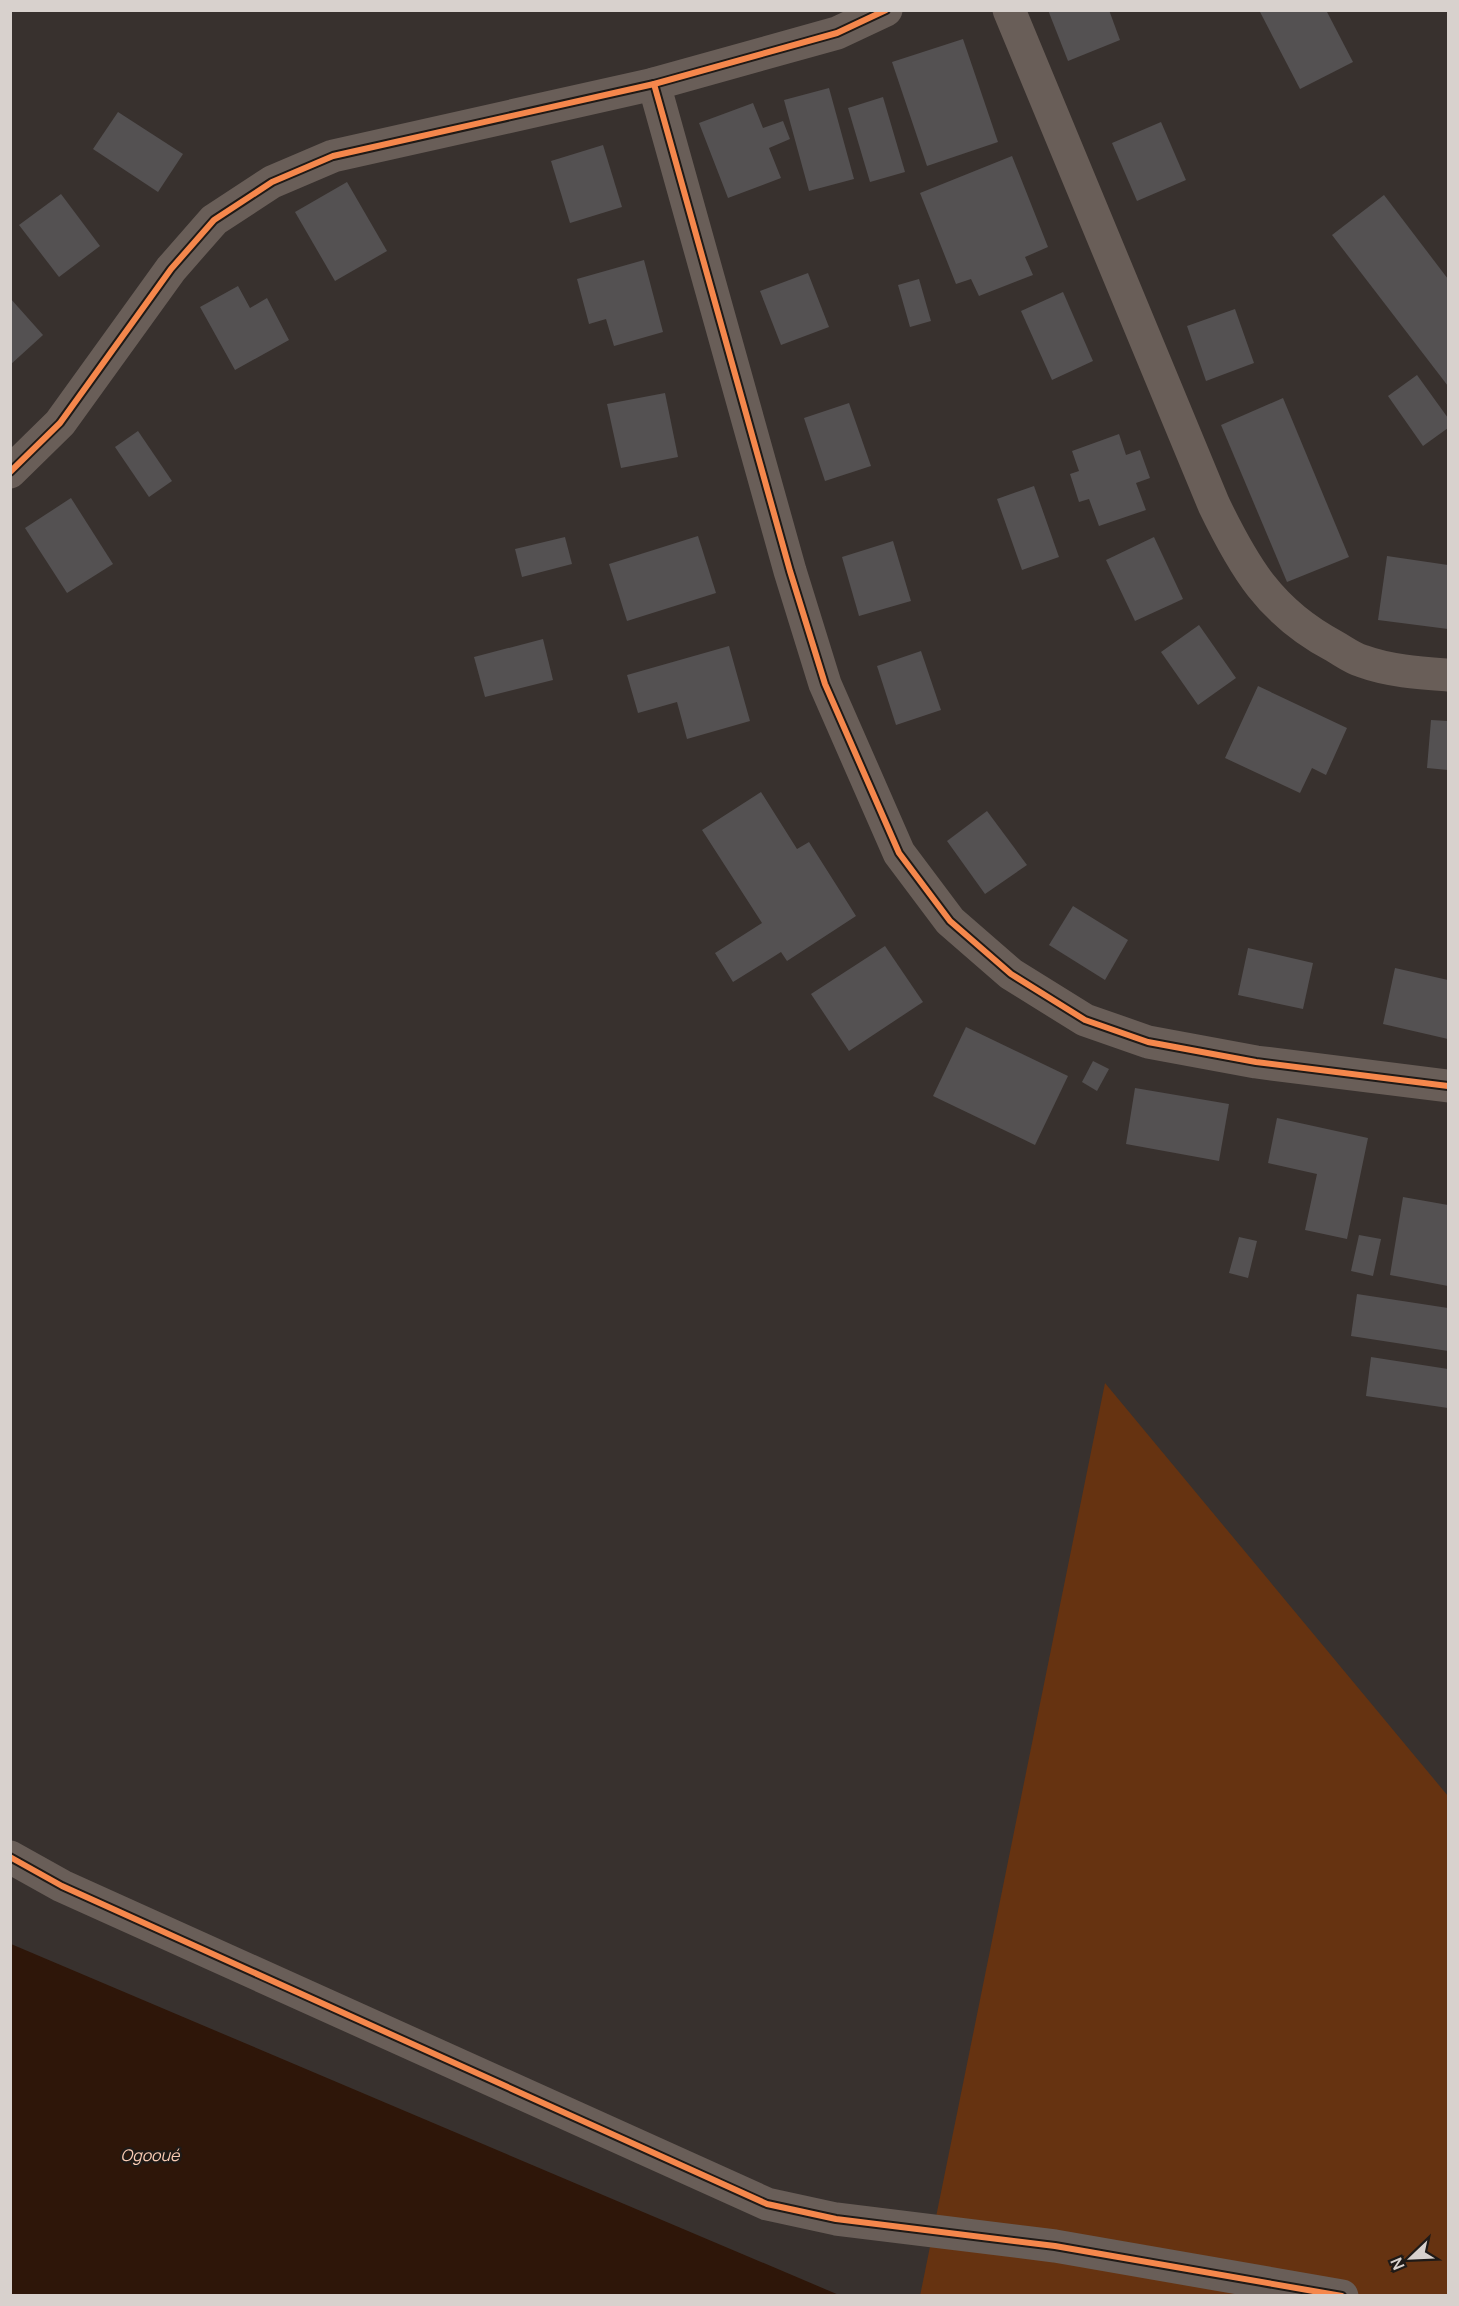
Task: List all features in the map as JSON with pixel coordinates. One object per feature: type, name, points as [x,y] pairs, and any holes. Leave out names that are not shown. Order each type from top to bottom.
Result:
[{"type":"street","points":[[10,472],[60,423],[171,269],[214,220],[272,182],[333,156],[654,84],[837,33],[886,10]]},
{"type":"street","points":[[1009,10],[1214,505],[1238,554],[1274,604],[1318,638],[1362,661],[1414,672],[1449,675]]},
{"type":"street","points":[[654,84],[790,571],[825,684],[899,853],[950,921],[1011,974],[1085,1020],[1148,1042],[1256,1062],[1449,1086]]},
{"type":"street","points":[[10,1857],[62,1886],[767,2204],[836,2219],[1055,2247],[1342,2295]]},
{"type":"shaded area","points":[[1105,1383],[1448,1796],[1448,2295],[920,2296]]},
{"type":"water","name":"Ogooué","points":[[11,1944],[839,2295],[11,2295]]},
{"type":"building","points":[[1048,10],[1109,10],[1120,40],[1068,61]]},
{"type":"building","points":[[1259,10],[1326,10],[1353,62],[1300,89]]},
{"type":"building","points":[[963,39],[998,142],[927,166],[892,62]]},
{"type":"building","points":[[829,88],[854,179],[809,191],[784,100]]},
{"type":"building","points":[[883,97],[905,172],[870,182],[848,108]]},
{"type":"building","points":[[753,103],[763,128],[783,121],[790,139],[769,148],[781,178],[728,198],[699,123]]},
{"type":"building","points":[[118,112],[183,154],[158,192],[93,149]]},
{"type":"building","points":[[1161,122],[1186,180],[1137,201],[1112,143]]},
{"type":"building","points":[[603,145],[622,207],[570,223],[551,161]]},
{"type":"building","points":[[1012,156],[1048,247],[1025,257],[1033,275],[979,296],[971,279],[956,284],[920,193]]},
{"type":"building","points":[[347,182],[387,251],[335,281],[295,212]]},
{"type":"building","points":[[61,194],[100,246],[59,277],[19,225]]},
{"type":"building","points":[[1384,195],[1448,279],[1448,386],[1332,235]]},
{"type":"building","points":[[644,260],[663,332],[614,346],[606,319],[589,324],[577,279]]},
{"type":"building","points":[[808,273],[829,327],[781,345],[760,291]]},
{"type":"building","points":[[919,279],[931,321],[910,327],[898,285]]},
{"type":"building","points":[[238,286],[250,308],[267,298],[289,340],[235,370],[200,307]]},
{"type":"building","points":[[1063,292],[1093,361],[1052,380],[1021,311]]},
{"type":"building","points":[[10,298],[43,335],[10,365]]},
{"type":"building","points":[[1235,309],[1254,363],[1206,381],[1187,326]]},
{"type":"building","points":[[1417,375],[1448,418],[1448,428],[1423,446],[1388,396]]},
{"type":"building","points":[[665,393],[678,457],[621,468],[607,404]]},
{"type":"building","points":[[1283,398],[1349,557],[1287,582],[1221,425]]},
{"type":"building","points":[[849,403],[871,466],[825,481],[804,418]]},
{"type":"building","points":[[138,431],[172,481],[149,497],[115,447]]},
{"type":"building","points":[[1119,434],[1126,455],[1140,450],[1150,478],[1136,483],[1146,510],[1099,526],[1089,499],[1079,502],[1070,474],[1079,471],[1072,451]]},
{"type":"building","points":[[1034,486],[1059,557],[1022,570],[997,499]]},
{"type":"building","points":[[71,498],[113,564],[67,593],[25,528]]},
{"type":"building","points":[[698,536],[716,593],[627,621],[609,564]]},
{"type":"building","points":[[565,537],[572,564],[522,577],[515,549]]},
{"type":"building","points":[[1154,537],[1183,599],[1135,621],[1106,560]]},
{"type":"building","points":[[893,541],[911,601],[859,616],[842,557]]},
{"type":"building","points":[[1387,556],[1448,565],[1448,629],[1378,620]]},
{"type":"building","points":[[1199,625],[1236,678],[1198,705],[1161,652]]},
{"type":"building","points":[[543,639],[553,680],[485,697],[474,657]]},
{"type":"building","points":[[729,646],[750,721],[687,739],[677,702],[638,713],[627,675]]},
{"type":"building","points":[[921,651],[941,710],[896,725],[877,666]]},
{"type":"building","points":[[1258,686],[1347,728],[1326,775],[1312,768],[1300,793],[1225,758]]},
{"type":"building","points":[[1431,720],[1448,721],[1448,770],[1427,768]]},
{"type":"building","points":[[761,792],[797,849],[809,842],[856,916],[787,961],[781,952],[733,982],[715,953],[762,923],[702,830]]},
{"type":"building","points":[[987,811],[1027,865],[985,894],[947,841]]},
{"type":"building","points":[[1073,906],[1128,940],[1105,980],[1049,945]]},
{"type":"building","points":[[885,946],[923,1002],[849,1051],[811,994]]},
{"type":"building","points":[[1248,948],[1313,963],[1303,1009],[1238,995]]},
{"type":"building","points":[[1395,968],[1448,980],[1448,1039],[1383,1024]]},
{"type":"building","points":[[966,1027],[1068,1076],[1035,1145],[933,1096]]},
{"type":"building","points":[[1093,1061],[1109,1069],[1097,1091],[1082,1082]]},
{"type":"building","points":[[1135,1088],[1229,1104],[1219,1161],[1126,1144]]},
{"type":"building","points":[[1277,1118],[1368,1138],[1347,1239],[1305,1230],[1317,1174],[1268,1163]]},
{"type":"building","points":[[1403,1197],[1448,1205],[1448,1286],[1390,1275]]},
{"type":"building","points":[[1359,1235],[1381,1239],[1373,1276],[1351,1271]]},
{"type":"building","points":[[1239,1237],[1257,1241],[1248,1278],[1229,1273]]},
{"type":"building","points":[[1357,1294],[1448,1308],[1448,1351],[1351,1336]]},
{"type":"building","points":[[1371,1357],[1448,1369],[1448,1408],[1366,1396]]},
{"type":"cycle path","points":[[10,472],[60,423],[171,269],[214,220],[272,182],[333,156],[654,84],[837,33],[886,10]]},
{"type":"cycle path","points":[[654,84],[790,571],[825,684],[899,853],[950,921],[1011,974],[1085,1020],[1148,1042],[1256,1062],[1448,1086]]},
{"type":"cycle path","points":[[10,1857],[62,1886],[767,2204],[836,2219],[1055,2246],[1342,2296]]}]
